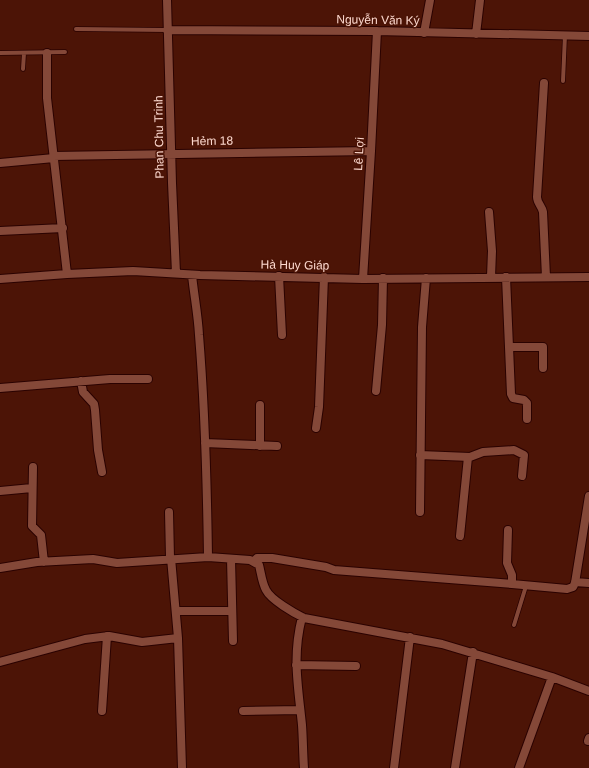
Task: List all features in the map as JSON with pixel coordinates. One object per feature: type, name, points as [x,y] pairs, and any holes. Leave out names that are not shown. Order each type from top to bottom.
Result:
[{"type":"street","name":"Phan Chu Trinh","points":[[167,0],[176,273]]},
{"type":"street","points":[[424,32],[430,0]]},
{"type":"street","points":[[476,34],[480,0]]},
{"type":"street","name":"Nguyễn Văn Ký","points":[[167,30],[377,31],[589,36]]},
{"type":"street","name":"Lê Lợi","points":[[363,278],[377,31]]},
{"type":"street","points":[[47,53],[47,98],[63,228],[67,274]]},
{"type":"street","points":[[544,83],[537,201],[542,207],[543,212],[546,277]]},
{"type":"street","name":"Hẻm 18","points":[[0,163],[54,157],[371,151]]},
{"type":"street","points":[[489,212],[492,251],[491,277]]},
{"type":"street","points":[[0,232],[63,228]]},
{"type":"street","name":"Hà Huy Giáp","points":[[0,279],[133,271],[192,274],[363,278],[589,277]]},
{"type":"street","points":[[192,274],[199,334],[207,488],[208,557]]},
{"type":"street","points":[[279,276],[282,335]]},
{"type":"street","points":[[316,428],[319,407],[324,277]]},
{"type":"street","points":[[506,277],[511,394],[513,398],[527,402],[527,419]]},
{"type":"street","points":[[376,391],[382,325],[383,278]]},
{"type":"street","points":[[420,512],[422,327],[426,278]]},
{"type":"street","points":[[509,347],[543,347],[543,368]]},
{"type":"street","points":[[0,388],[81,381],[148,378]]},
{"type":"street","points":[[81,381],[83,392],[94,404],[98,450],[102,472]]},
{"type":"street","points":[[260,405],[260,446]]},
{"type":"street","points":[[205,443],[277,446]]},
{"type":"street","points":[[420,455],[468,457],[489,451],[518,451],[524,455],[522,476]]},
{"type":"street","points":[[460,536],[468,457]]},
{"type":"street","points":[[33,467],[32,526],[41,535],[44,562]]},
{"type":"street","points":[[0,491],[32,488]]},
{"type":"street","points":[[254,561],[257,558],[272,558],[326,567],[334,570],[567,589],[573,587],[575,582],[589,496]]},
{"type":"street","points":[[169,512],[171,558],[178,638],[182,768]]},
{"type":"street","points":[[508,530],[507,563],[512,576],[512,584]]},
{"type":"street","points":[[0,568],[44,562],[93,559],[117,563],[171,558],[208,557],[254,561],[259,565],[265,590],[269,595],[291,612],[302,617],[442,644],[473,652],[552,677],[589,691]]},
{"type":"street","points":[[231,559],[229,609],[233,641]]},
{"type":"street","points":[[575,582],[589,583]]},
{"type":"street","points":[[176,611],[229,609]]},
{"type":"street","points":[[302,617],[299,630],[296,665],[304,768]]},
{"type":"street","points":[[0,662],[85,639],[107,636],[142,642],[178,638]]},
{"type":"street","points":[[102,711],[107,636]]},
{"type":"street","points":[[394,768],[410,637]]},
{"type":"street","points":[[455,768],[473,652]]},
{"type":"street","points":[[296,665],[356,666]]},
{"type":"street","points":[[519,768],[552,677]]},
{"type":"street","points":[[243,712],[300,710]]},
{"type":"lane","points":[[76,29],[167,30]]},
{"type":"lane","points":[[563,81],[566,35]]},
{"type":"lane","points":[[0,53],[65,52]]},
{"type":"lane","points":[[23,68],[24,53]]},
{"type":"lane","points":[[514,625],[526,586]]}]
